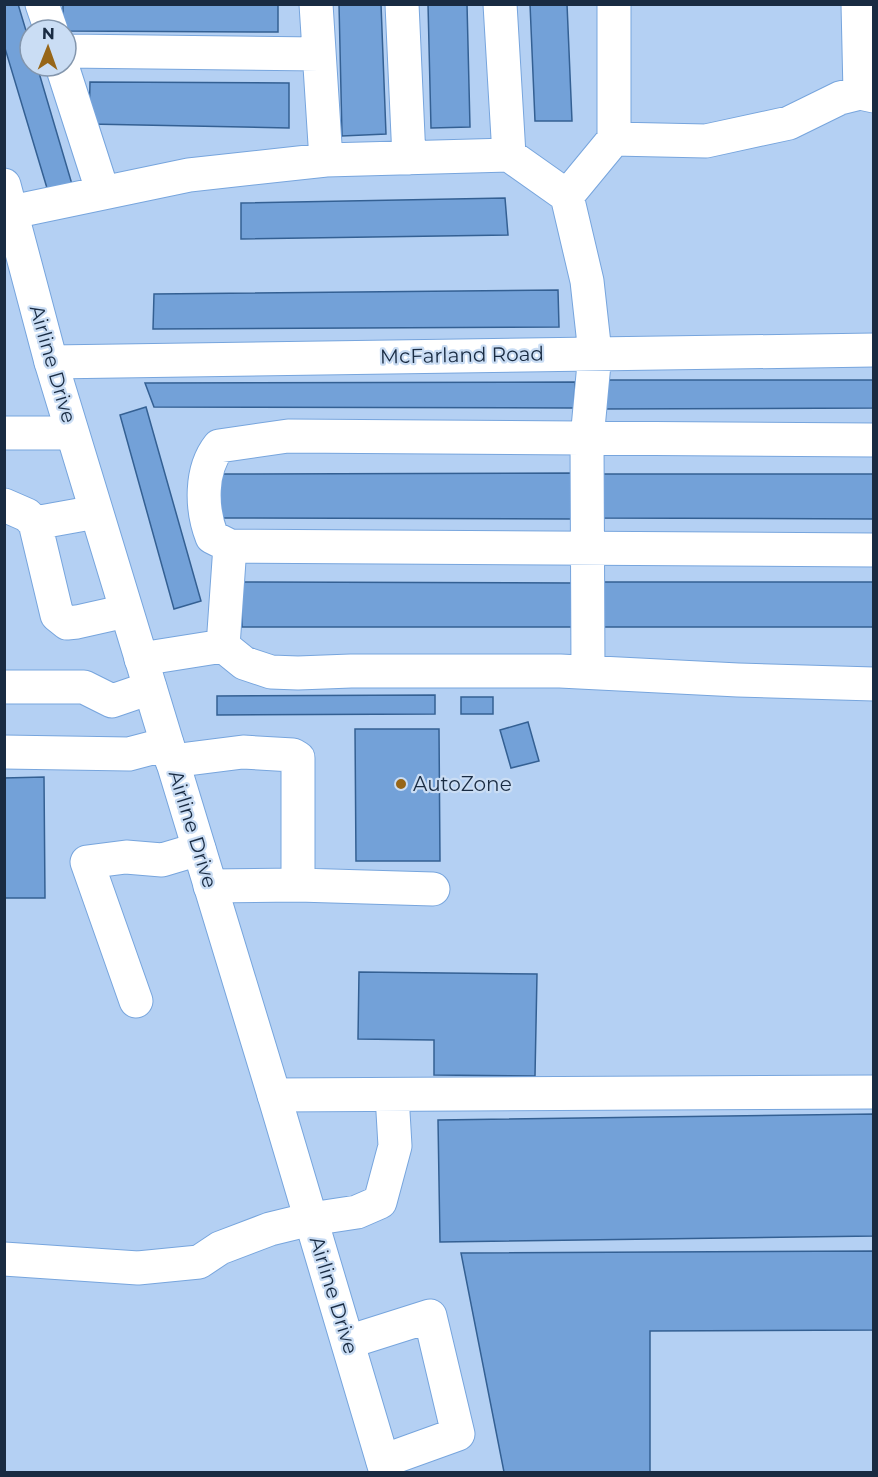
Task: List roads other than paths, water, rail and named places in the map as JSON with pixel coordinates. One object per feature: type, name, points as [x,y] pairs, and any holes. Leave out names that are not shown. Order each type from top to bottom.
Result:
[{"type":"main road","points":[[315,4],[326,160]]},
{"type":"main road","points":[[402,4],[409,158]]},
{"type":"main road","points":[[500,4],[509,155]]},
{"type":"main road","points":[[567,196],[614,138],[614,4]]},
{"type":"main road","points":[[614,138],[706,141],[789,123],[820,110],[840,98],[867,95],[858,4]]},
{"type":"main road","points":[[78,51],[319,54]]},
{"type":"main road","points":[[66,78],[103,193]]},
{"type":"main road","points":[[7,195],[103,193],[189,175],[326,160],[509,155],[567,196],[587,281],[595,353],[587,439],[588,672]]},
{"type":"main road","name":"Airline Drive","points":[[7,195],[72,433],[274,1095],[384,1467]]},
{"type":"main road","name":"McFarland Road","points":[[51,362],[873,350]]},
{"type":"main road","points":[[4,433],[72,433]]},
{"type":"main road","points":[[873,440],[288,436],[219,446],[209,459],[205,488],[205,520],[212,537],[230,546],[873,550]]},
{"type":"main road","points":[[4,505],[27,515],[35,523],[57,615],[67,622],[76,622],[126,611]]},
{"type":"main road","points":[[35,523],[96,512]]},
{"type":"main road","points":[[223,646],[230,546]]},
{"type":"main road","points":[[223,646],[244,663],[271,672],[499,670],[873,684]]},
{"type":"main road","points":[[4,687],[84,687],[112,701],[146,673],[223,646]]},
{"type":"main road","points":[[4,752],[129,754],[243,752],[293,755],[298,758],[298,885]]},
{"type":"main road","points":[[136,1001],[87,862],[126,857],[162,860],[199,849]]},
{"type":"main road","points":[[210,886],[298,885],[434,890]]},
{"type":"main road","points":[[274,1095],[873,1092]]},
{"type":"main road","points":[[4,1259],[138,1268],[199,1262],[220,1248],[270,1229],[311,1219],[357,1212],[380,1202],[395,1146],[392,1095]]},
{"type":"main road","points":[[348,1342],[430,1316],[458,1434],[384,1467]]},
{"type":"place","name":"AutoZone","points":[[401,784]]}]
